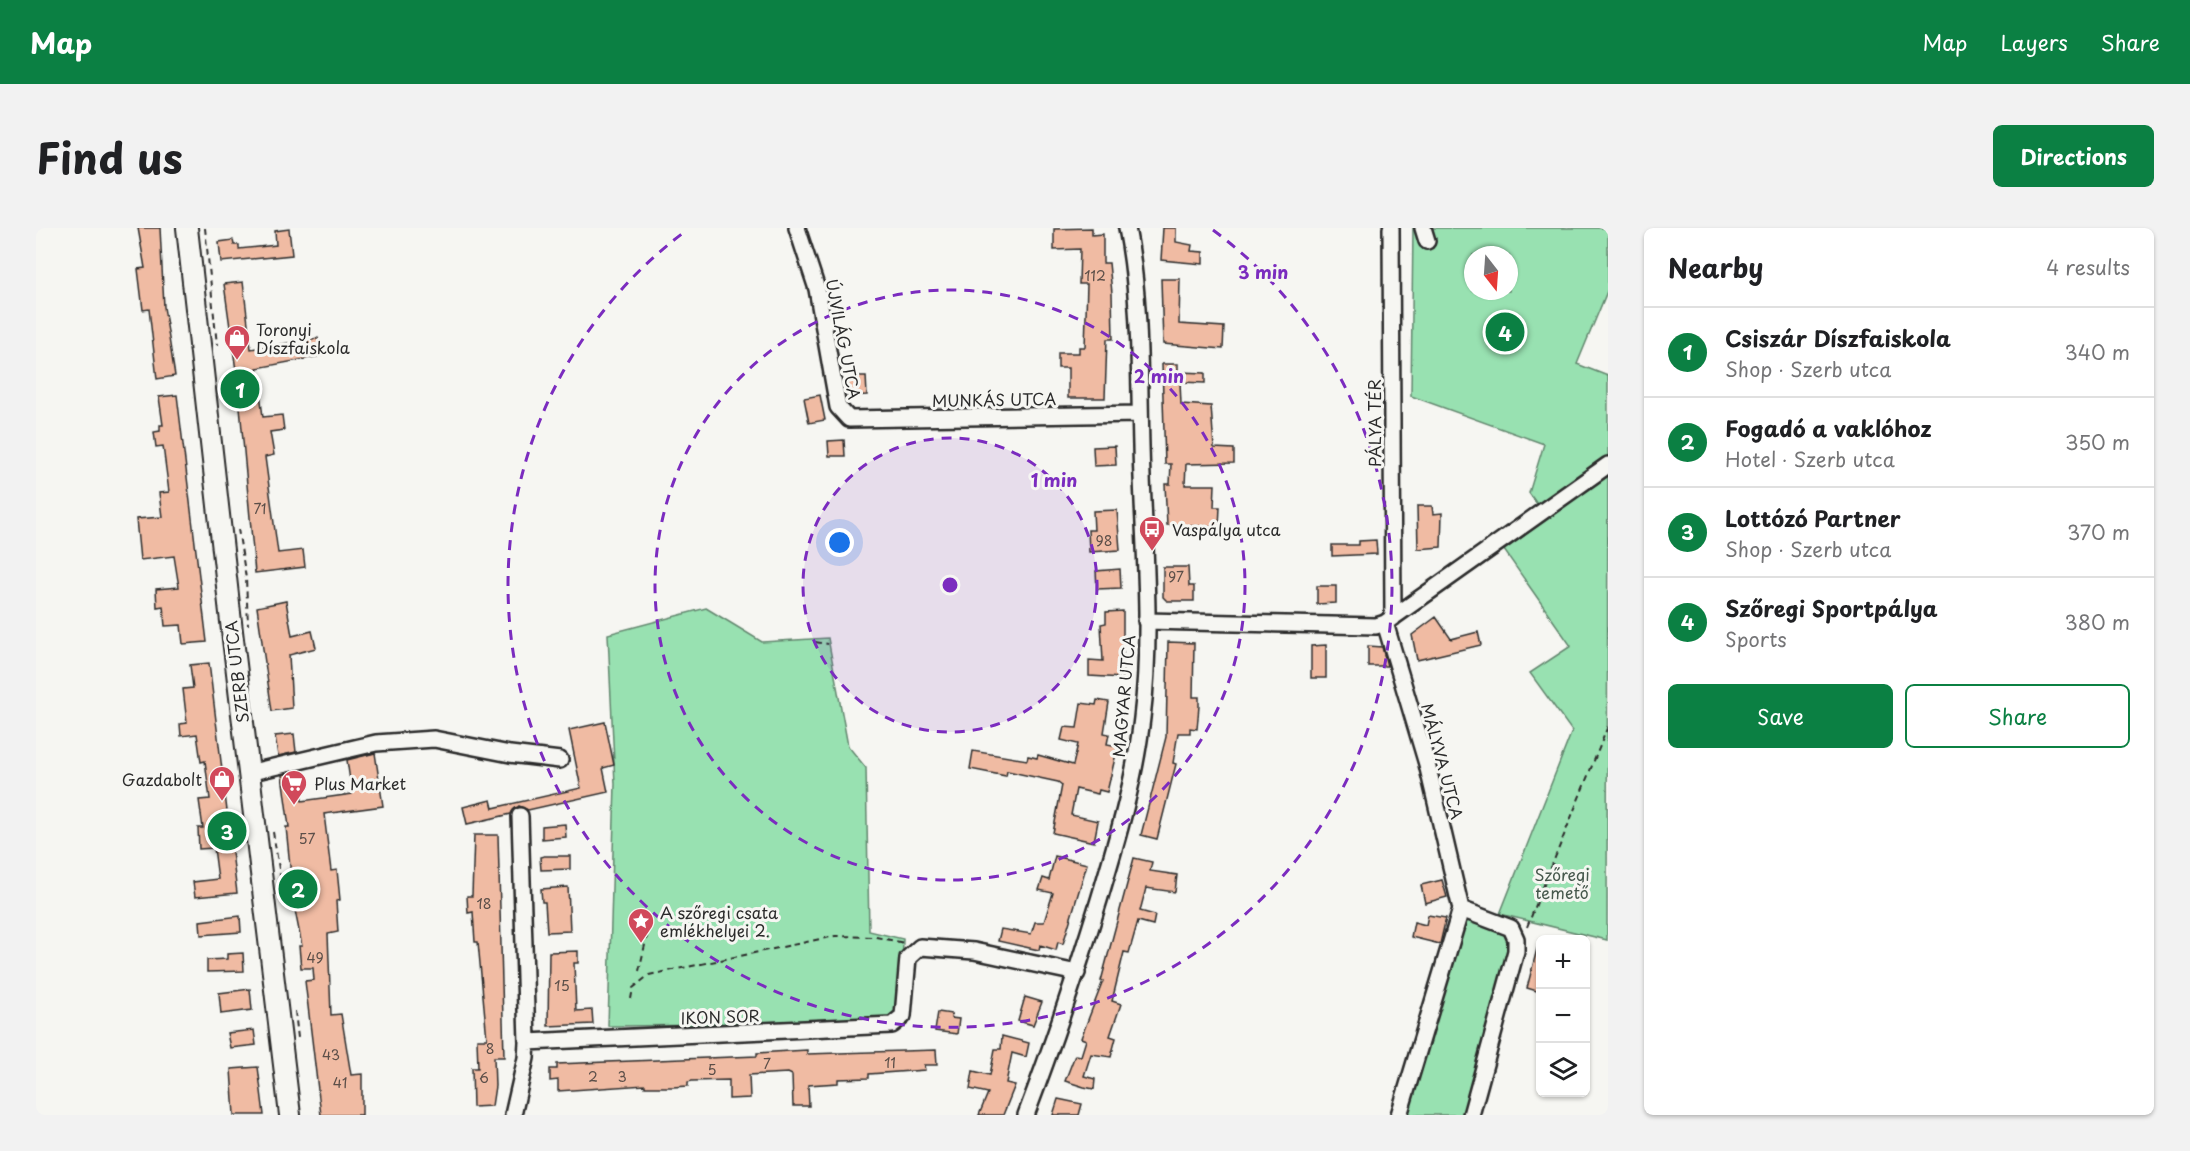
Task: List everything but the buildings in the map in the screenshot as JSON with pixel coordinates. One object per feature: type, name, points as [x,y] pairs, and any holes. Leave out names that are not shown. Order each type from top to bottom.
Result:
[{"type":"main road","name":"SZERB UTCA","points":[[188,228],[248,773],[290,1115]]},
{"type":"street","name":"ÚJVILÁG UTCA","points":[[798,228],[817,289],[838,407],[849,419]]},
{"type":"street","name":"MAGYAR UTCA","points":[[1026,1115],[1077,974],[1109,868],[1137,760],[1146,673],[1146,621],[1136,298],[1127,228]]},
{"type":"street","name":"PÁLYA TÉR","points":[[1389,620],[1391,228]]},
{"type":"street","name":"MUNKÁS UTCA","points":[[849,419],[1140,414]]},
{"type":"street","points":[[1146,621],[1376,626],[1389,620],[1608,465]]},
{"type":"street","name":"MÁLYVA UTCA","points":[[1389,620],[1427,764],[1461,909],[1399,1115]]},
{"type":"street","points":[[248,773],[376,743],[434,739],[510,754],[560,760]]},
{"type":"street","points":[[513,1115],[526,1058],[527,1042],[520,816]]},
{"type":"street","points":[[1461,909],[1510,928],[1516,939],[1516,951],[1471,1115]]},
{"type":"street","points":[[920,947],[974,951],[1077,974]]},
{"type":"street","name":"IKON SOR","points":[[527,1042],[892,1025],[903,1016],[908,958],[920,947]]},
{"type":"path","points":[[815,642],[828,644]]},
{"type":"path","points":[[1514,934],[1526,929],[1530,923],[1608,726]]},
{"type":"path","points":[[639,971],[647,936]]},
{"type":"path","points":[[631,999],[633,988],[649,975],[835,936],[876,937],[920,947]]},
{"type":"green space","name":"Szőregi temető","points":[[1413,228],[1608,228],[1608,289],[1577,364],[1608,376],[1607,940],[1500,914],[1572,731],[1530,673],[1571,646],[1504,550],[1548,519],[1529,493],[1544,444],[1411,396]]},
{"type":"green space","points":[[706,608],[762,642],[828,638],[848,746],[866,768],[869,931],[903,939],[901,1010],[891,1020],[877,1024],[608,1026],[615,784],[608,634]]},
{"type":"green space","points":[[1466,919],[1500,925],[1513,943],[1468,1115],[1404,1115],[1460,924]]},
{"type":"place","name":"Szőregi Sportpálya","points":[[1505,332]]},
{"type":"place","name":"Toronyi Díszfaiskola","points":[[237,361]]},
{"type":"place","name":"Csiszár Díszfaiskola","points":[[240,389]]},
{"type":"place","name":"Vaspálya utca","points":[[1152,552]]},
{"type":"place","name":"Gazdabolt","points":[[222,802]]},
{"type":"place","name":"Plus Market","points":[[294,806]]},
{"type":"place","name":"Lottózó Partner","points":[[227,831]]},
{"type":"place","name":"Fogadó a vaklóhoz","points":[[298,889]]},
{"type":"place","name":"A szőregi csata emlékhelyei 2.","points":[[641,944]]}]
